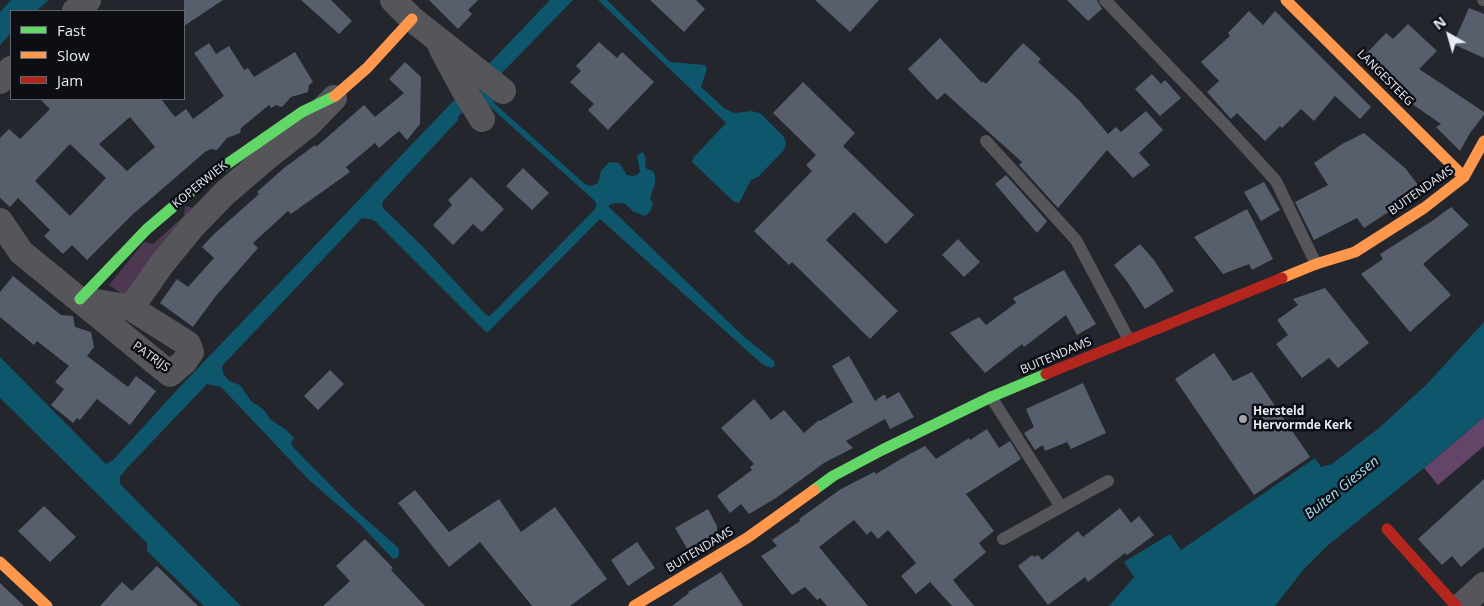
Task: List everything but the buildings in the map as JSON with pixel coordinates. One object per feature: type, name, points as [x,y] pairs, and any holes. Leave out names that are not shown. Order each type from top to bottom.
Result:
[{"type":"street","points":[[76,10],[88,0]]},
{"type":"street","points":[[393,0],[435,36],[483,93]]},
{"type":"street","name":"LANGESTEEG","points":[[1286,0],[1464,177]]},
{"type":"street","name":"KOPERWIEK","points":[[131,308],[161,265],[199,220],[266,158],[309,124],[367,68],[412,18]]},
{"type":"street","points":[[0,81],[10,70]]},
{"type":"street","name":"KOPERWIEK","points":[[80,299],[147,229],[207,178],[294,118],[337,95]]},
{"type":"street","name":"BUITENDAMS","points":[[634,606],[747,538],[832,476],[991,398],[1316,264],[1355,252],[1424,208],[1464,177],[1484,141]]},
{"type":"street","name":"PATRIJS","points":[[0,221],[21,252],[170,374],[184,362],[191,352],[188,344],[131,308],[80,299]]},
{"type":"street","points":[[1387,530],[1456,606]]},
{"type":"street","points":[[0,562],[47,606]]},
{"type":"street","points":[[1461,606],[1484,585]]},
{"type":"lane","points":[[1105,0],[1276,181],[1316,264]]},
{"type":"lane","points":[[986,141],[1076,240],[1128,340]]},
{"type":"lane","points":[[991,398],[1061,507]]},
{"type":"lane","points":[[1003,539],[1108,480]]},
{"type":"shaded area","points":[[185,206],[194,208],[125,296],[109,285],[144,242],[153,244],[184,216]]},
{"type":"shaded area","points":[[1484,417],[1484,446],[1438,485],[1424,468]]},
{"type":"water","points":[[11,0],[49,0],[37,10],[10,10],[10,34],[0,45],[0,12]]},
{"type":"water","points":[[550,0],[573,0],[497,78],[490,94],[495,104],[586,185],[591,186],[598,183],[601,171],[609,162],[619,163],[627,175],[634,176],[638,174],[640,171],[637,156],[642,152],[646,159],[645,166],[653,171],[655,176],[655,183],[650,198],[653,204],[650,212],[645,216],[634,212],[624,203],[615,203],[609,205],[609,207],[743,336],[774,361],[775,365],[771,368],[762,364],[600,219],[487,333],[374,220],[362,218],[222,366],[223,373],[229,381],[240,385],[251,401],[263,409],[271,420],[285,429],[294,438],[291,442],[293,447],[353,508],[399,549],[397,558],[393,559],[360,524],[309,480],[221,387],[207,384],[120,477],[120,483],[123,487],[241,606],[204,606],[147,551],[147,543],[0,398],[0,357],[106,464],[113,460],[177,390]],"holes":[[[478,96],[596,202],[596,208],[489,316],[382,205],[383,201]]]},
{"type":"water","points":[[598,0],[607,0],[670,62],[705,65],[707,69],[701,87],[725,109],[735,113],[751,111],[760,113],[784,137],[786,144],[784,150],[758,177],[751,180],[739,203],[733,201],[692,162],[694,157],[726,123]]},
{"type":"water","name":"Buiten Giessen","points":[[1484,322],[1484,417],[1327,546],[1303,570],[1275,606],[1109,606],[1134,577],[1124,562],[1170,534],[1181,550],[1315,458],[1321,467],[1332,464],[1379,428],[1427,384]]},
{"type":"traffic: fast","points":[[80,299],[147,229],[207,178],[302,112],[335,96]]},
{"type":"traffic: fast","points":[[814,490],[833,476],[882,450],[991,397],[1046,374]]},
{"type":"traffic: slow","points":[[1286,0],[1464,177]]},
{"type":"traffic: slow","points":[[335,96],[367,68],[412,19]]},
{"type":"traffic: slow","points":[[1282,278],[1316,264],[1355,252],[1424,208],[1464,177],[1484,141]]},
{"type":"traffic: slow","points":[[634,606],[747,538],[814,490]]},
{"type":"traffic: slow","points":[[0,562],[47,606]]},
{"type":"traffic: jam","points":[[1046,374],[1282,278]]},
{"type":"traffic: jam","points":[[1387,529],[1456,606]]},
{"type":"place","name":"Hersteld Hervormde Kerk","points":[[1243,419]]}]
